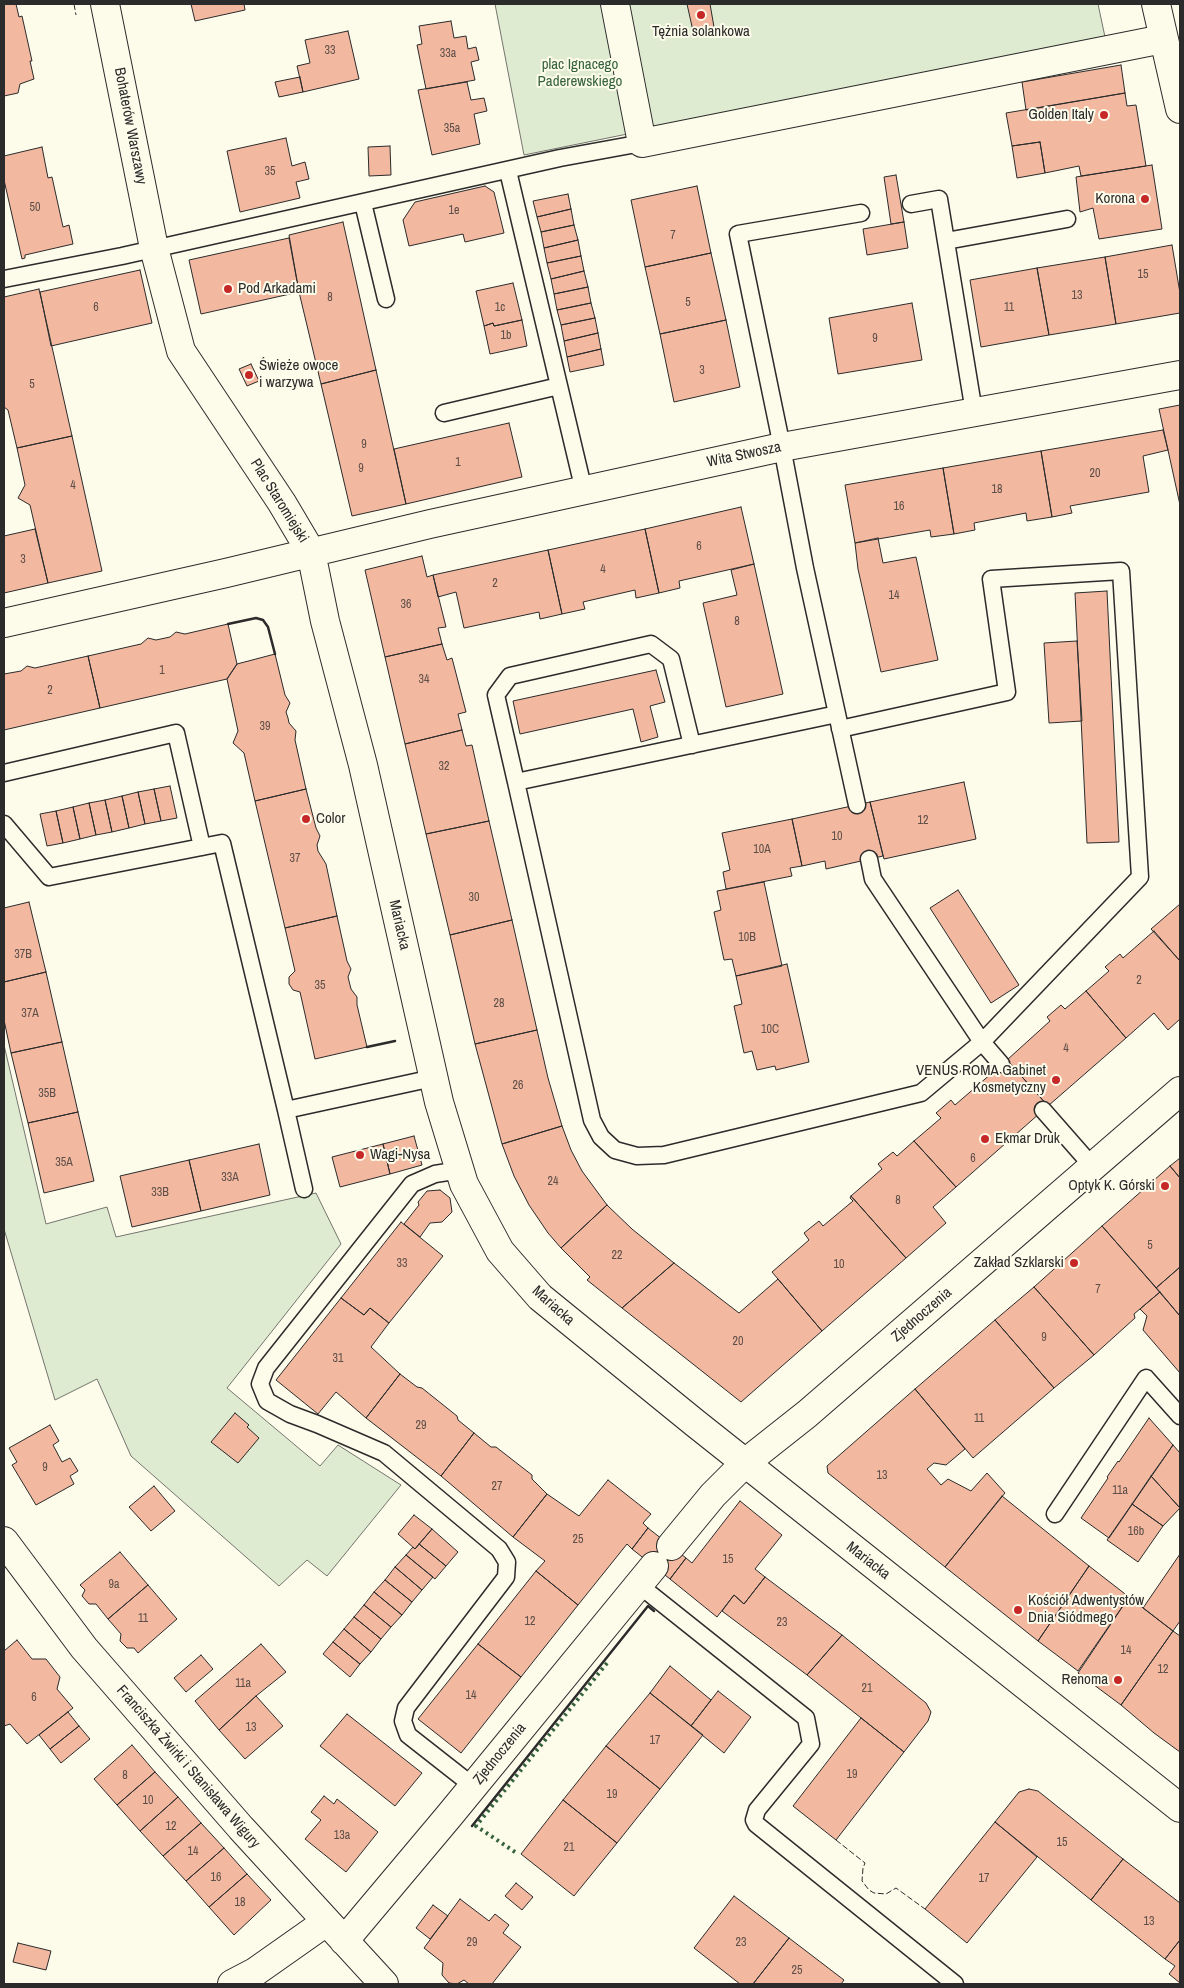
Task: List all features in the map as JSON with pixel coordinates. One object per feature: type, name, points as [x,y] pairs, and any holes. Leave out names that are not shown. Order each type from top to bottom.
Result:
[{"type":"street","name":"Bohaterów Warszawy","points":[[105,4],[154,248]]},
{"type":"street","points":[[615,4],[642,143],[1164,39]]},
{"type":"street","points":[[1156,4],[1180,109]]},
{"type":"street","name":"Plac Staromiejski","points":[[4,622],[226,573],[311,552],[282,503],[181,350],[154,248]]},
{"type":"street","name":"Wita Stwosza","points":[[311,552],[782,447],[1180,375]]},
{"type":"street","name":"Mariacka","points":[[311,552],[325,621],[365,774],[434,1078],[464,1184],[500,1251],[540,1297],[744,1463],[1180,1808]]},
{"type":"street","name":"Zjednoczenia","points":[[232,1984],[335,1931],[473,1786],[713,1495],[744,1463],[807,1414],[1180,1091]]},
{"type":"street","name":"Franciszka Żwirki i Stanisława Wigury","points":[[4,1541],[84,1648],[241,1828],[384,1984]]},
{"type":"lane","points":[[4,279],[363,203],[560,158],[642,143]]},
{"type":"lane","points":[[508,171],[584,491]]},
{"type":"lane","points":[[911,204],[939,199],[974,412]]},
{"type":"lane","points":[[363,203],[386,299]]},
{"type":"lane","points":[[857,805],[804,568],[782,447],[738,234],[861,213]]},
{"type":"lane","points":[[946,241],[1066,219]]},
{"type":"lane","points":[[444,413],[559,386]]},
{"type":"lane","points":[[516,782],[692,745],[1007,692],[991,578],[1122,571],[1140,877],[982,1042],[921,1093],[664,1155],[637,1156],[615,1150],[601,1137],[592,1120],[496,695],[510,676],[651,644],[672,659],[692,745]]},
{"type":"lane","points":[[4,773],[176,733],[202,847]]},
{"type":"lane","points":[[4,824],[49,877],[222,843],[304,1189]]},
{"type":"lane","points":[[869,859],[873,879],[982,1042],[1001,1064]]},
{"type":"lane","points":[[286,1110],[434,1078]]},
{"type":"lane","points":[[1043,1110],[1093,1167]]},
{"type":"lane","points":[[460,1170],[435,1174],[412,1184],[266,1368],[260,1384],[267,1401],[290,1414],[384,1453],[499,1549],[507,1562],[506,1577],[406,1708],[402,1721],[408,1735],[473,1786]]},
{"type":"lane","points":[[1055,1514],[1146,1378],[1180,1416]]},
{"type":"lane","points":[[655,1566],[806,1718],[811,1744],[757,1810],[754,1820],[756,1824],[955,1984]]},
{"type":"green space","name":"plac Ignacego Paderewskiego","points":[[495,4],[1098,4],[1105,37],[524,155]]},
{"type":"green space","points":[[4,1045],[46,1224],[107,1207],[116,1237],[316,1193],[341,1244],[227,1388],[320,1466],[338,1445],[401,1485],[327,1576],[307,1560],[279,1586],[131,1456],[97,1379],[55,1400],[4,1229]]},
{"type":"building","points":[[4,4],[16,4],[19,17],[22,16],[34,79],[20,84],[18,93],[4,96]]},
{"type":"building","points":[[191,4],[244,4],[245,10],[195,21]]},
{"type":"building","name":"Tężnia solankowa","points":[[687,4],[710,4],[714,27],[693,31]]},
{"type":"building","points":[[451,21],[454,38],[466,36],[468,49],[476,47],[479,60],[471,62],[475,80],[426,89],[417,45],[422,44],[419,26]]},
{"type":"building","points":[[348,31],[359,79],[303,92],[297,66],[310,63],[305,40]]},
{"type":"building","points":[[1121,65],[1125,93],[1026,110],[1022,82]]},
{"type":"building","points":[[300,77],[303,92],[279,97],[275,82]]},
{"type":"building","points":[[467,82],[471,100],[484,98],[487,111],[474,114],[480,144],[432,155],[418,90]]},
{"type":"building","points":[[1125,93],[1127,106],[1136,105],[1146,166],[1081,176],[1079,166],[1045,173],[1040,142],[1012,146],[1006,113]]},
{"type":"building","points":[[286,138],[292,166],[305,162],[309,179],[296,182],[300,198],[240,212],[227,151]]},
{"type":"building","points":[[1040,142],[1045,173],[1017,178],[1012,146]]},
{"type":"building","points":[[390,146],[391,175],[369,176],[368,147]]},
{"type":"building","points":[[42,147],[48,178],[52,177],[63,227],[69,225],[73,244],[25,255],[25,258],[22,259],[4,180],[4,156]]},
{"type":"building","points":[[1152,165],[1162,229],[1099,239],[1093,208],[1080,212],[1076,177]]},
{"type":"building","points":[[896,175],[904,222],[891,224],[884,177]]},
{"type":"building","points":[[485,186],[494,192],[504,233],[465,242],[463,234],[409,246],[403,220],[415,202]]},
{"type":"building","points":[[697,186],[711,253],[645,267],[631,200]]},
{"type":"building","points":[[568,194],[571,209],[537,217],[533,201]]},
{"type":"building","points":[[571,209],[574,225],[541,232],[537,217]]},
{"type":"building","points":[[343,222],[376,370],[321,384],[299,292],[289,235]]},
{"type":"building","points":[[904,222],[908,248],[867,255],[863,229]]},
{"type":"building","points":[[574,225],[578,240],[544,248],[541,232]]},
{"type":"building","points":[[289,238],[299,292],[201,314],[189,260]]},
{"type":"building","points":[[578,240],[581,256],[547,263],[544,248]]},
{"type":"building","points":[[1172,245],[1180,293],[1180,313],[1116,324],[1105,257]]},
{"type":"building","points":[[711,253],[726,320],[660,334],[645,267]]},
{"type":"building","points":[[581,256],[584,271],[551,279],[547,263]]},
{"type":"building","points":[[1105,257],[1116,324],[1049,335],[1037,268]]},
{"type":"building","points":[[1037,268],[1049,335],[981,347],[970,280]]},
{"type":"building","points":[[140,270],[152,323],[51,346],[40,292]]},
{"type":"building","points":[[584,271],[588,287],[554,294],[551,279]]},
{"type":"building","points":[[513,283],[522,320],[494,326],[493,323],[484,326],[476,291]]},
{"type":"building","points":[[588,287],[591,303],[557,310],[554,294]]},
{"type":"building","points":[[39,289],[72,436],[17,448],[8,410],[4,407],[4,297]]},
{"type":"building","points":[[591,303],[595,318],[561,325],[557,310]]},
{"type":"building","points":[[912,303],[922,360],[838,374],[829,318]]},
{"type":"building","points":[[595,318],[598,333],[564,341],[561,325]]},
{"type":"building","points":[[522,320],[527,346],[490,354],[484,326],[493,323],[494,326]]},
{"type":"building","points":[[726,320],[740,387],[674,402],[660,334]]},
{"type":"building","points":[[598,333],[601,349],[567,357],[564,341]]},
{"type":"building","points":[[601,349],[604,365],[570,372],[567,357]]},
{"type":"building","name":"Świeże owoce i warzywa","points":[[251,364],[259,381],[247,386],[239,369]]},
{"type":"building","points":[[376,370],[406,504],[352,516],[321,384]]},
{"type":"building","points":[[1180,405],[1180,505],[1159,409]]},
{"type":"building","points":[[509,423],[522,477],[406,504],[394,449]]},
{"type":"building","points":[[1163,430],[1168,450],[1143,456],[1149,492],[1070,506],[1072,513],[1052,517],[1041,451]]},
{"type":"building","points":[[72,436],[102,571],[48,583],[30,505],[18,498],[25,485],[17,448]]},
{"type":"building","points":[[1041,451],[1052,517],[1027,521],[1026,513],[974,523],[975,530],[954,534],[943,468]]},
{"type":"building","points":[[943,468],[954,534],[931,537],[930,530],[855,543],[845,485]]},
{"type":"building","points":[[741,507],[754,564],[679,581],[680,588],[659,593],[645,529]]},
{"type":"building","points":[[35,529],[48,583],[4,593],[4,536]]},
{"type":"building","points":[[645,529],[659,593],[636,598],[635,590],[583,602],[585,609],[562,614],[548,550]]},
{"type":"building","points":[[878,538],[883,563],[916,557],[938,660],[881,672],[858,569],[855,543]]},
{"type":"building","points":[[548,550],[562,614],[540,619],[539,612],[464,628],[456,592],[438,597],[433,575]]},
{"type":"building","points":[[422,556],[427,577],[433,575],[446,627],[438,628],[442,644],[385,657],[365,570]]},
{"type":"building","points":[[754,564],[783,694],[726,707],[703,603],[737,595],[731,570]]},
{"type":"building","points":[[1107,591],[1119,842],[1087,843],[1075,593]]},
{"type":"building","points":[[228,624],[237,664],[227,679],[100,708],[88,656],[141,644],[148,638],[156,640],[170,637],[176,632],[185,634]]},
{"type":"building","points":[[1077,641],[1082,721],[1049,723],[1044,643]]},
{"type":"building","points":[[442,644],[447,660],[452,658],[466,712],[458,714],[462,730],[405,744],[385,657]]},
{"type":"building","points":[[275,654],[285,695],[290,703],[286,712],[289,723],[296,731],[295,740],[306,789],[255,801],[244,753],[233,743],[238,731],[227,679],[237,664]]},
{"type":"building","points":[[88,656],[100,708],[4,730],[4,674],[21,671],[27,666],[35,668]]},
{"type":"building","points":[[656,670],[665,702],[650,706],[658,737],[641,742],[633,709],[520,734],[513,701]]},
{"type":"building","points":[[462,730],[466,746],[472,745],[489,821],[426,834],[405,744]]},
{"type":"building","points":[[964,782],[976,839],[884,859],[870,802]]},
{"type":"building","points":[[170,786],[177,818],[161,821],[154,789]]},
{"type":"building","points":[[154,789],[161,821],[145,824],[138,792]]},
{"type":"building","points":[[306,789],[316,828],[320,836],[317,845],[318,851],[326,864],[337,916],[285,928],[255,801]]},
{"type":"building","points":[[138,792],[145,824],[129,828],[122,796]]},
{"type":"building","points":[[122,796],[129,828],[112,832],[105,800]]},
{"type":"building","points":[[105,800],[112,832],[96,835],[89,803]]},
{"type":"building","points":[[870,802],[883,856],[826,869],[825,861],[802,866],[792,819]]},
{"type":"building","points":[[89,803],[96,835],[80,839],[73,807]]},
{"type":"building","points":[[73,807],[80,839],[63,843],[56,811]]},
{"type":"building","points":[[56,811],[63,843],[47,846],[40,814]]},
{"type":"building","points":[[792,819],[802,866],[790,868],[792,876],[726,889],[723,872],[730,870],[722,833]]},
{"type":"building","points":[[489,821],[512,920],[450,935],[426,834]]},
{"type":"building","points":[[764,882],[782,966],[736,976],[732,959],[724,960],[714,912],[721,910],[717,891]]},
{"type":"building","points":[[958,890],[1019,985],[991,1003],[930,908]]},
{"type":"building","points":[[29,902],[46,972],[4,982],[4,908]]},
{"type":"building","points":[[1180,904],[1180,961],[1151,929]]},
{"type":"building","points":[[337,916],[347,961],[351,969],[348,977],[351,989],[357,997],[357,1005],[367,1047],[315,1059],[300,992],[293,990],[289,984],[289,977],[295,971],[285,928]]},
{"type":"building","points":[[512,920],[537,1030],[475,1044],[450,935]]},
{"type":"building","points":[[1154,931],[1180,961],[1180,1019],[1168,1030],[1154,1013],[1126,1038],[1086,991],[1109,971],[1105,967],[1120,954],[1123,958]]},
{"type":"building","points":[[787,964],[809,1062],[776,1070],[775,1066],[757,1070],[752,1051],[744,1053],[734,1006],[742,1004],[736,976]]},
{"type":"building","points":[[46,972],[62,1042],[11,1053],[4,1020],[4,982]]},
{"type":"building","points":[[1086,991],[1126,1038],[1048,1106],[1007,1060],[1050,1021],[1047,1017],[1061,1005],[1065,1009]]},
{"type":"building","points":[[537,1030],[562,1126],[502,1144],[475,1044]]},
{"type":"building","points":[[62,1042],[78,1112],[28,1123],[11,1053]]},
{"type":"building","points":[[1007,1060],[1048,1106],[956,1187],[914,1141],[941,1118],[936,1113],[951,1100],[955,1105]]},
{"type":"building","points":[[78,1112],[94,1181],[44,1193],[28,1123]]},
{"type":"building","points":[[562,1126],[571,1150],[582,1171],[607,1205],[561,1248],[529,1205],[514,1176],[502,1144]]},
{"type":"building","points":[[414,1136],[422,1165],[390,1174],[383,1144]]},
{"type":"building","points":[[914,1141],[956,1187],[933,1207],[946,1223],[906,1258],[851,1196],[882,1169],[878,1164],[893,1152],[897,1156]]},
{"type":"building","points":[[259,1144],[270,1195],[201,1211],[189,1160]]},
{"type":"building","points":[[383,1144],[390,1174],[340,1187],[332,1157]]},
{"type":"building","points":[[1180,1158],[1180,1178],[1170,1166]]},
{"type":"building","points":[[189,1160],[201,1211],[132,1227],[120,1176]]},
{"type":"building","points":[[1170,1166],[1180,1178],[1180,1267],[1156,1288],[1102,1226]]},
{"type":"building","points":[[440,1190],[450,1198],[452,1212],[442,1222],[430,1223],[420,1237],[404,1224],[427,1191]]},
{"type":"building","points":[[851,1196],[906,1258],[822,1331],[772,1272],[809,1240],[804,1233],[819,1221],[823,1226],[853,1201],[850,1198]]},
{"type":"building","points":[[607,1205],[632,1229],[674,1263],[622,1308],[587,1280],[590,1277],[561,1248]]},
{"type":"building","points":[[401,1222],[443,1256],[389,1323],[370,1308],[364,1315],[341,1298]]},
{"type":"building","points":[[1102,1226],[1160,1292],[1134,1314],[1135,1318],[1094,1355],[1034,1287]]},
{"type":"building","points":[[674,1263],[739,1313],[778,1279],[822,1331],[741,1402],[622,1308]]},
{"type":"building","points":[[1179,1268],[1180,1270],[1180,1316],[1156,1288]]},
{"type":"building","points":[[1034,1287],[1094,1355],[1054,1388],[995,1320]]},
{"type":"building","points":[[1160,1292],[1180,1316],[1180,1373],[1143,1330],[1147,1316],[1140,1309]]},
{"type":"building","points":[[341,1298],[364,1315],[370,1308],[389,1323],[371,1347],[400,1374],[366,1418],[336,1392],[318,1414],[276,1380]]},
{"type":"building","points":[[995,1320],[1054,1388],[973,1458],[915,1389]]},
{"type":"building","points":[[400,1374],[417,1387],[422,1388],[457,1416],[458,1420],[474,1433],[441,1476],[366,1418]]},
{"type":"building","points":[[915,1389],[965,1449],[946,1465],[934,1463],[927,1469],[941,1485],[948,1479],[971,1491],[987,1473],[1005,1493],[945,1567],[828,1473],[827,1466]]},
{"type":"building","points":[[235,1413],[249,1425],[247,1427],[259,1438],[238,1463],[211,1442]]},
{"type":"building","points":[[1149,1418],[1173,1445],[1109,1538],[1081,1518],[1107,1477]]},
{"type":"building","points":[[50,1425],[59,1441],[53,1445],[62,1462],[70,1458],[78,1471],[70,1476],[74,1484],[36,1505],[12,1465],[17,1462],[9,1448]]},
{"type":"building","points":[[474,1433],[491,1447],[496,1447],[532,1475],[532,1479],[547,1494],[513,1537],[441,1476]]},
{"type":"building","points":[[1173,1445],[1180,1453],[1180,1508],[1151,1476]]},
{"type":"building","points":[[1151,1476],[1180,1508],[1163,1526],[1132,1504]]},
{"type":"building","points":[[608,1480],[651,1514],[643,1523],[648,1528],[632,1549],[627,1544],[578,1605],[536,1571],[545,1561],[513,1537],[547,1494],[579,1516]]},
{"type":"building","points":[[154,1486],[175,1511],[151,1531],[129,1507]]},
{"type":"building","points":[[1002,1496],[1089,1566],[1038,1641],[945,1567]]},
{"type":"building","points":[[740,1501],[782,1535],[755,1569],[765,1577],[744,1604],[734,1595],[717,1617],[670,1579],[686,1558],[692,1563]]},
{"type":"building","points":[[1132,1504],[1163,1526],[1138,1562],[1107,1540]]},
{"type":"building","points":[[414,1515],[432,1529],[415,1549],[398,1534]]},
{"type":"building","points":[[648,1528],[686,1558],[670,1579],[632,1549]]},
{"type":"building","points":[[432,1529],[458,1552],[446,1566],[419,1544]]},
{"type":"building","points":[[419,1544],[446,1566],[435,1579],[406,1555],[413,1547],[415,1549]]},
{"type":"building","points":[[120,1552],[148,1585],[108,1619],[96,1604],[89,1604],[82,1596],[85,1590],[80,1585]]},
{"type":"building","points":[[1180,1554],[1180,1621],[1173,1631],[1143,1608]]},
{"type":"building","points":[[406,1555],[433,1577],[422,1590],[395,1567]]},
{"type":"building","points":[[1089,1566],[1129,1597],[1078,1671],[1038,1641]]},
{"type":"building","points":[[395,1567],[422,1590],[412,1602],[385,1580]]},
{"type":"building","points":[[536,1571],[578,1605],[521,1677],[478,1644]]},
{"type":"building","points":[[765,1577],[842,1635],[807,1675],[722,1611],[734,1595],[744,1604]]},
{"type":"building","points":[[385,1580],[412,1602],[402,1615],[374,1592]]},
{"type":"building","points":[[148,1585],[177,1619],[138,1653],[134,1648],[127,1648],[120,1641],[121,1634],[108,1619]]},
{"type":"building","points":[[374,1592],[402,1615],[391,1627],[364,1605]]},
{"type":"building","points":[[1129,1597],[1173,1631],[1121,1705],[1078,1673]]},
{"type":"building","points":[[364,1605],[391,1627],[381,1639],[354,1617]]},
{"type":"building","points":[[354,1617],[381,1639],[371,1652],[344,1629]]},
{"type":"building","points":[[344,1629],[371,1652],[360,1664],[333,1642]]},
{"type":"building","points":[[1173,1631],[1180,1636],[1180,1752],[1121,1705]]},
{"type":"building","points":[[842,1635],[926,1703],[931,1712],[928,1721],[904,1752],[807,1675]]},
{"type":"building","points":[[17,1640],[32,1659],[46,1659],[60,1677],[57,1689],[73,1708],[27,1744],[10,1724],[4,1726],[4,1651]]},
{"type":"building","points":[[333,1642],[360,1664],[350,1677],[323,1654]]},
{"type":"building","points":[[261,1644],[286,1672],[219,1730],[195,1701]]},
{"type":"building","points":[[478,1644],[521,1677],[461,1753],[418,1719]]},
{"type":"building","points":[[201,1655],[213,1669],[186,1692],[174,1678]]},
{"type":"building","points":[[670,1666],[711,1700],[691,1726],[650,1693]]},
{"type":"building","points":[[718,1691],[751,1717],[724,1753],[691,1726]]},
{"type":"building","points":[[650,1693],[703,1735],[660,1789],[606,1746]]},
{"type":"building","points":[[256,1696],[283,1726],[245,1759],[219,1730]]},
{"type":"building","points":[[68,1712],[79,1726],[50,1749],[39,1735]]},
{"type":"building","points":[[347,1714],[422,1773],[395,1806],[320,1746]]},
{"type":"building","points":[[861,1718],[904,1752],[836,1840],[793,1806]]},
{"type":"building","points":[[79,1726],[90,1739],[61,1763],[50,1749]]},
{"type":"building","points":[[132,1745],[155,1772],[117,1805],[94,1779]]},
{"type":"building","points":[[606,1746],[660,1789],[617,1843],[563,1800]]},
{"type":"building","points":[[155,1772],[178,1797],[140,1831],[117,1805]]},
{"type":"building","points":[[1029,1789],[1038,1791],[1123,1859],[1091,1900],[995,1822],[1019,1792]]},
{"type":"building","points":[[324,1796],[334,1804],[337,1799],[378,1832],[346,1872],[305,1839],[321,1820],[311,1812]]},
{"type":"building","points":[[178,1797],[201,1823],[163,1856],[140,1831]]},
{"type":"building","points":[[563,1800],[617,1843],[574,1896],[521,1854]]},
{"type":"building","points":[[995,1822],[1037,1857],[967,1943],[925,1909]]},
{"type":"building","points":[[201,1823],[224,1848],[186,1881],[163,1856]]},
{"type":"building","points":[[224,1848],[247,1874],[209,1907],[186,1881]]},
{"type":"building","points":[[1123,1859],[1180,1903],[1180,1940],[1165,1959],[1091,1900]]},
{"type":"building","points":[[247,1874],[271,1900],[234,1935],[209,1907]]},
{"type":"building","points":[[516,1883],[533,1897],[522,1910],[505,1896]]},
{"type":"building","points":[[734,1896],[789,1938],[753,1984],[740,1984],[694,1948]]},
{"type":"building","points":[[460,1899],[489,1921],[495,1914],[509,1925],[503,1933],[521,1947],[492,1984],[469,1984],[464,1980],[457,1984],[449,1983],[442,1975],[443,1963],[424,1948]]},
{"type":"building","points":[[433,1905],[448,1916],[430,1939],[416,1928]]},
{"type":"building","points":[[789,1938],[844,1980],[841,1984],[753,1984]]},
{"type":"building","points":[[1180,1940],[1180,1983],[1169,1974],[1175,1966],[1165,1959]]},
{"type":"building","points":[[18,1943],[51,1951],[46,1970],[13,1962]]},
{"type":"hedge","points":[[515,1852],[476,1826],[607,1663]]},
{"type":"fence","points":[[74,4],[76,15]]},
{"type":"fence","points":[[836,1840],[865,1863],[862,1881],[869,1890],[874,1893],[886,1894],[896,1888],[925,1909]]},
{"type":"wall","points":[[228,624],[256,618],[263,620],[268,627],[275,654]]},
{"type":"wall","points":[[367,1047],[395,1041]]},
{"type":"wall","points":[[472,1826],[648,1606],[654,1611]]},
{"type":"place","name":"Tężnia solankowa","points":[[701,15]]},
{"type":"place","name":"Golden Italy","points":[[1104,115]]},
{"type":"place","name":"Korona","points":[[1145,199]]},
{"type":"place","name":"Pod Arkadami","points":[[228,289]]},
{"type":"place","name":"Świeże owoce i warzywa","points":[[249,375]]},
{"type":"place","name":"Color","points":[[306,819]]},
{"type":"place","name":"VENUS ROMA Gabinet Kosmetyczny","points":[[1056,1080]]},
{"type":"place","name":"Ekmar Druk","points":[[985,1139]]},
{"type":"place","name":"Wagi-Nysa","points":[[360,1155]]},
{"type":"place","name":"Optyk K. Górski","points":[[1165,1186]]},
{"type":"place","name":"Zakład Szklarski","points":[[1074,1263]]},
{"type":"place","name":"Kościół Adwentystów Dnia Siódmego","points":[[1018,1610]]},
{"type":"place","name":"Renoma","points":[[1118,1680]]}]
